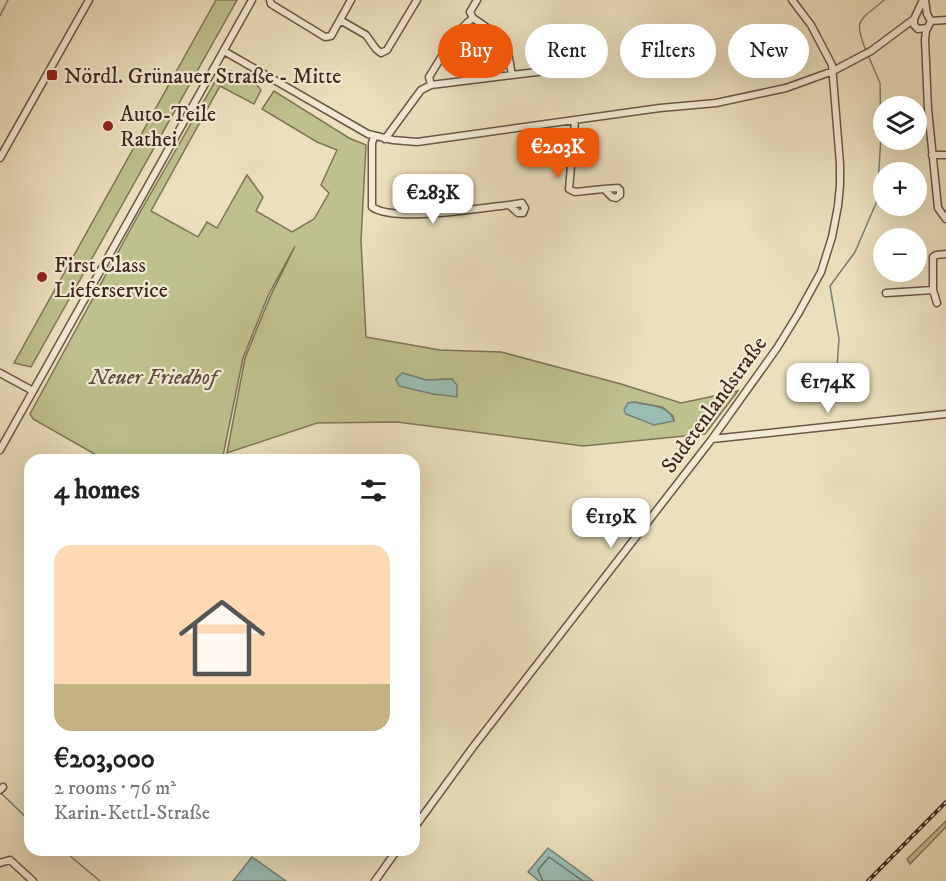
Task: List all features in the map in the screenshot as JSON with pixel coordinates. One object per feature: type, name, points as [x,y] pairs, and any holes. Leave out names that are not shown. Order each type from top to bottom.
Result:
[{"type":"street","points":[[0,158],[89,0]]},
{"type":"street","points":[[0,450],[252,0]]},
{"type":"street","points":[[270,0],[271,4],[325,37],[331,36],[351,0]]},
{"type":"street","points":[[340,20],[366,35],[381,53],[387,50],[417,0]]},
{"type":"street","points":[[477,0],[470,12],[473,18],[482,24]]},
{"type":"street","name":"Sudetenlandstraße","points":[[420,820],[712,439],[798,314],[827,258],[840,185],[833,72],[824,46],[792,0]]},
{"type":"street","points":[[924,0],[931,21]]},
{"type":"street","points":[[924,0],[915,17],[925,48]]},
{"type":"street","points":[[224,51],[374,137],[417,142],[742,98],[786,88],[833,72],[871,51],[922,12],[927,14]]},
{"type":"street","points":[[431,85],[429,77],[454,39],[473,18]]},
{"type":"street","points":[[931,21],[946,20]]},
{"type":"street","points":[[931,21],[925,35],[925,48],[932,155],[938,208],[946,219]]},
{"type":"street","points":[[898,32],[927,28]]},
{"type":"street","points":[[385,139],[421,90],[431,85],[488,78]]},
{"type":"street","points":[[575,121],[569,189],[575,192],[604,189]]},
{"type":"street","points":[[374,137],[372,143],[372,207],[375,210],[395,214],[427,213],[509,205]]},
{"type":"street","points":[[932,155],[946,155]]},
{"type":"street","points":[[937,303],[933,290],[933,257],[946,254]]},
{"type":"street","points":[[886,293],[933,290]]},
{"type":"street","points":[[0,372],[33,392]]},
{"type":"street","points":[[712,439],[946,414]]},
{"type":"street","points":[[375,881],[393,856]]},
{"type":"street","points":[[0,863],[10,860],[33,881]]},
{"type":"green space","points":[[216,0],[237,0],[31,367],[14,363]]},
{"type":"green space","name":"Neuer Friedhof","points":[[231,71],[255,83],[261,90],[254,104],[220,86],[151,211],[198,237],[207,222],[217,228],[247,175],[263,197],[256,211],[292,232],[314,219],[329,193],[321,185],[337,150],[317,142],[262,109],[274,91],[349,138],[366,145],[361,241],[366,337],[440,350],[501,352],[621,384],[681,403],[738,391],[705,434],[583,446],[397,422],[317,423],[227,453],[245,358],[270,297],[295,246],[268,296],[243,358],[223,454],[94,454],[33,419],[30,414],[135,221],[220,73]],"holes":[[[402,373],[426,380],[452,379],[433,394]],[[634,402],[662,407],[673,416],[674,421],[640,419],[626,414]]]},
{"type":"green space","points":[[946,821],[946,827],[910,864],[907,859]]},
{"type":"water","points":[[402,373],[426,380],[452,379],[457,385],[457,397],[399,386],[396,379]]},
{"type":"water","points":[[634,402],[668,411],[674,421],[654,425],[626,414],[624,410],[628,403]]},
{"type":"water","points":[[548,848],[593,881],[539,881],[528,872]]},
{"type":"water","points":[[252,857],[286,881],[233,881]]},
{"type":"waterway","points":[[0,16],[8,0]]},
{"type":"waterway","points":[[866,51],[859,26],[864,17],[884,0]]},
{"type":"waterway","points":[[836,381],[839,339],[830,286],[855,252],[877,201],[881,136],[880,83],[868,55]]},
{"type":"waterway","points":[[2,794],[24,815]]},
{"type":"waterway","points":[[70,856],[100,881]]},
{"type":"railway","points":[[868,881],[946,802]]},
{"type":"place","name":"Nördl. Grünauer Straße - Mitte","points":[[52,75]]},
{"type":"place","name":"Auto-Teile Rathei","points":[[108,126]]},
{"type":"place","name":"First Class Lieferservice","points":[[42,277]]}]
